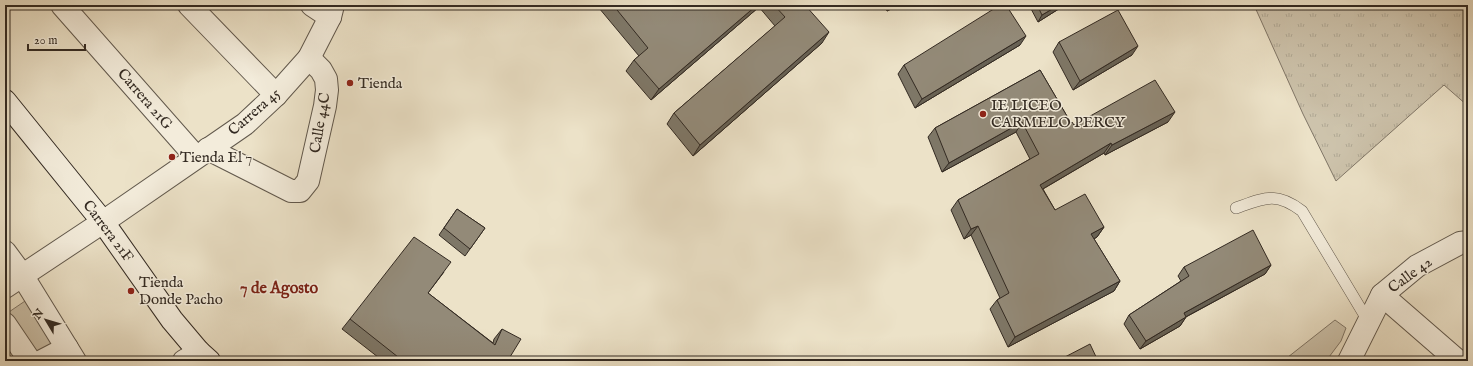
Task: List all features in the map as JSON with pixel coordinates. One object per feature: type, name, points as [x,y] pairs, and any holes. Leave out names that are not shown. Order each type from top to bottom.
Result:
[{"type":"street","name":"Carrera 21G","points":[[62,5],[202,153]]},
{"type":"street","points":[[189,5],[276,95]]},
{"type":"street","points":[[312,5],[332,11]]},
{"type":"street","name":"Carrera 45","points":[[14,281],[103,222],[245,124],[276,95],[309,58],[332,11]]},
{"type":"street","name":"Calle 44C","points":[[202,153],[291,191],[300,191],[308,181],[325,106],[327,90],[326,79],[321,70],[309,58]]},
{"type":"street","name":"Carrera 21F","points":[[5,101],[103,222],[197,358]]},
{"type":"street","name":"Calle 42","points":[[1349,361],[1382,295],[1417,266],[1464,242]]},
{"type":"street","points":[[5,252],[14,281],[71,354],[42,361]]},
{"type":"street","points":[[1382,295],[1458,361]]},
{"type":"street","points":[[5,324],[30,361]]},
{"type":"lane","points":[[1236,208],[1263,198],[1272,197],[1290,201],[1302,211],[1368,321]]},
{"type":"green space","points":[[1254,5],[1468,5],[1468,106],[1444,85],[1336,181],[1303,114]]},
{"type":"green space","points":[[28,299],[58,351],[40,361],[6,314]]},
{"type":"green space","points":[[1335,320],[1346,328],[1341,341],[1326,361],[1283,361]]},
{"type":"building","points":[[613,5],[757,5],[659,89],[634,60],[648,48]]},
{"type":"building","points":[[774,5],[805,5],[829,32],[700,145],[674,113],[785,17]]},
{"type":"building","points":[[1000,5],[1006,5],[1026,36],[922,99],[904,65]]},
{"type":"building","points":[[1037,5],[1059,5],[1042,15]]},
{"type":"building","points":[[1118,10],[1138,46],[1080,81],[1059,42]]},
{"type":"building","points":[[1040,70],[1071,123],[1072,122],[1074,125],[1155,80],[1175,112],[1112,145],[1111,143],[1040,185],[1055,210],[1085,194],[1104,227],[1091,234],[1120,281],[1015,337],[997,300],[1009,293],[978,226],[971,229],[958,200],[1039,154],[1022,122],[949,163],[935,128]]},
{"type":"building","points":[[457,209],[485,228],[470,249],[444,228]]},
{"type":"building","points":[[1253,230],[1271,265],[1184,313],[1186,317],[1146,341],[1129,315],[1189,276],[1184,267]]},
{"type":"building","points":[[414,237],[451,262],[428,293],[495,345],[502,329],[521,339],[510,357],[511,361],[395,361],[398,357],[350,319]]},
{"type":"building","points":[[1090,344],[1098,361],[1065,361],[1063,358]]},
{"type":"place","name":"Tienda","points":[[350,83]]},
{"type":"place","name":"IE LICEO CARMELO PERCY","points":[[983,114]]},
{"type":"place","name":"Tienda El 7","points":[[172,157]]},
{"type":"place","name":"Tienda Donde Pacho","points":[[131,291]]},
{"type":"district","name":"7 de Agosto","points":[[279,289]]}]
